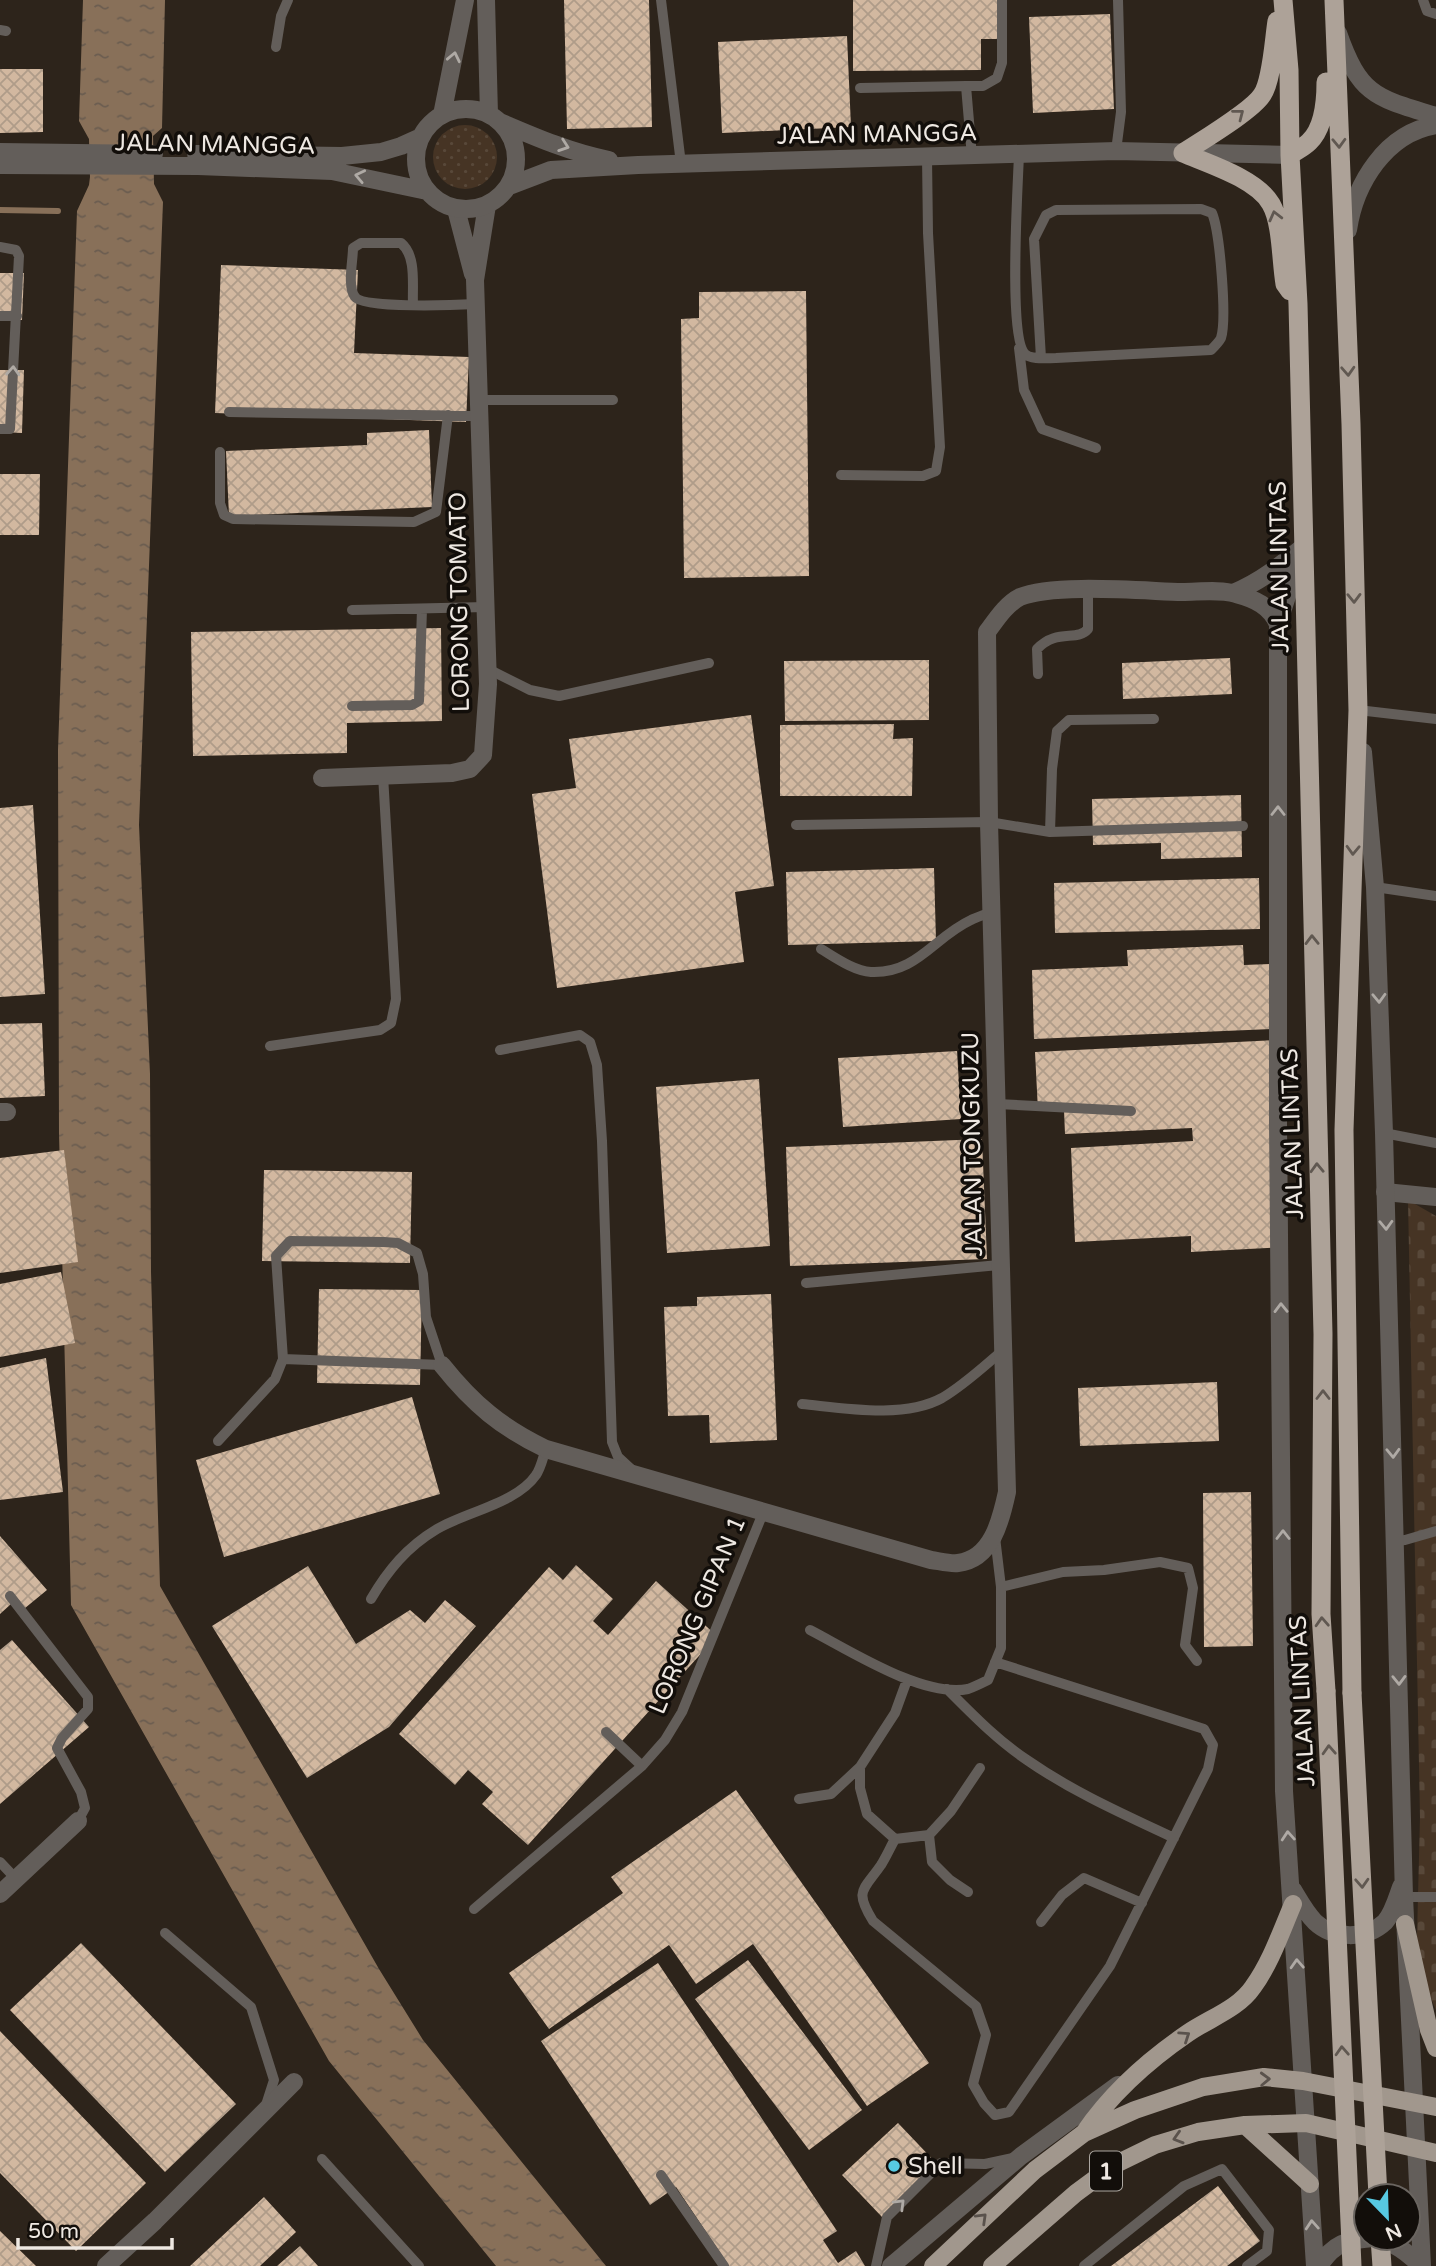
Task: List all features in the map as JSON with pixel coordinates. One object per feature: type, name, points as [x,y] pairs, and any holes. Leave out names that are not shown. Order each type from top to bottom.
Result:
[{"type":"highway","points":[[1184,153],[1262,95],[1270,71],[1282,0]]},
{"type":"highway","name":"JALAN LINTAS","points":[[1282,0],[1289,70],[1290,155],[1298,304],[1323,1334],[1321,1614],[1352,2266]]},
{"type":"highway","points":[[1290,155],[1311,140],[1326,102],[1328,0]]},
{"type":"highway","name":"JALAN LINTAS","points":[[1334,0],[1351,424],[1357,710],[1344,1130],[1352,1693],[1377,2182]]},
{"type":"highway","points":[[1184,153],[1229,172],[1261,190],[1272,205],[1277,224],[1285,284],[1298,304]]},
{"type":"main road","points":[[1084,2133],[1102,2107],[1144,2065],[1190,2031],[1223,2013],[1252,1988],[1273,1952],[1293,1897]]},
{"type":"main road","points":[[1405,1924],[1429,2030],[1436,2048]]},
{"type":"main road","name":"1","points":[[933,2266],[1035,2170],[1084,2133],[1135,2110],[1203,2087],[1264,2077],[1303,2081],[1436,2107]]},
{"type":"main road","name":"1","points":[[992,2266],[1076,2193],[1114,2165],[1155,2145],[1198,2132],[1244,2124],[1306,2123],[1436,2153]]},
{"type":"main road","points":[[1244,2124],[1310,2184]]},
{"type":"street","points":[[442,115],[465,0]]},
{"type":"street","points":[[486,0],[495,118],[509,132],[517,159],[509,186]]},
{"type":"street","points":[[1336,26],[1347,57],[1374,94],[1436,116]]},
{"type":"street","name":"JALAN MANGGA","points":[[0,165],[44,159],[198,160],[342,156],[381,152],[421,137],[429,125],[442,115],[469,108],[593,157],[638,165]]},
{"type":"street","points":[[1344,258],[1352,208],[1363,183],[1379,159],[1395,142],[1411,131],[1436,124]]},
{"type":"street","points":[[421,137],[416,150],[416,165],[419,178],[427,191]]},
{"type":"street","name":"JALAN MANGGA","points":[[487,205],[509,186],[551,170],[1116,151],[1290,155]]},
{"type":"street","name":"JALAN MANGGA","points":[[0,152],[44,159]]},
{"type":"street","name":"JALAN MANGGA","points":[[198,160],[332,171],[427,191],[440,202],[456,209]]},
{"type":"street","points":[[456,209],[487,205]]},
{"type":"street","name":"LORONG TOMATO","points":[[322,778],[452,773],[470,768],[483,755],[488,669],[475,280],[487,205]]},
{"type":"street","name":"LORONG TOMATO","points":[[456,209],[475,280]]},
{"type":"street","points":[[1303,547],[1278,624],[1278,1123],[1284,1777],[1317,2266]]},
{"type":"street","name":"JALAN TONGKUZU","points":[[1233,593],[1253,585],[1303,547]]},
{"type":"street","name":"JALAN TONGKUZU","points":[[995,1536],[1007,1492],[999,1265],[987,632],[1000,614],[1020,598],[1051,591],[1233,593],[1266,606],[1278,624]]},
{"type":"street","points":[[1357,710],[1375,887],[1405,1924],[1422,2266]]},
{"type":"street","points":[[1385,1192],[1436,1197]]},
{"type":"street","points":[[442,1365],[461,1389],[488,1414],[513,1434],[546,1449],[931,1560],[956,1564],[973,1559],[995,1536]]},
{"type":"street","points":[[0,1894],[78,1821]]},
{"type":"street","points":[[1293,1897],[1312,1920],[1325,1929],[1343,1935],[1355,1935],[1374,1929],[1386,1920],[1404,1889]]},
{"type":"street","points":[[891,2266],[1021,2156],[1144,2065]]},
{"type":"street","points":[[106,2266],[155,2221],[294,2082]]},
{"type":"street","points":[[1038,2145],[1084,2133]]},
{"type":"street","points":[[1317,2266],[1330,2249],[1352,2241]]},
{"type":"street","points":[[1406,2252],[1422,2266]]},
{"type":"lane","points":[[276,47],[288,0]]},
{"type":"lane","points":[[661,0],[681,164]]},
{"type":"lane","points":[[859,88],[983,86],[997,78],[1002,63],[1002,0]]},
{"type":"lane","points":[[1116,151],[1121,112],[1118,0]]},
{"type":"lane","points":[[1423,0],[1427,11],[1436,14]]},
{"type":"lane","points":[[966,86],[972,157]]},
{"type":"lane","points":[[1019,154],[1014,256],[1017,337],[1024,390],[1042,429],[1096,448]]},
{"type":"lane","points":[[841,475],[923,476],[936,471],[940,447],[928,233],[927,157]]},
{"type":"lane","points":[[1017,337],[1023,352],[1041,358],[1211,350],[1221,340],[1222,321],[1220,248],[1212,213],[1201,209],[1056,210],[1046,215],[1034,239],[1041,358]]},
{"type":"lane","points":[[413,305],[411,258],[408,248],[401,243],[361,243],[353,248],[352,287],[355,297],[363,303],[413,305],[475,304]]},
{"type":"lane","points":[[0,247],[16,250],[19,256],[10,429],[0,429]]},
{"type":"lane","points":[[0,316],[17,316]]},
{"type":"lane","points":[[229,412],[448,415],[479,408],[613,400]]},
{"type":"lane","points":[[220,452],[220,503],[224,515],[233,519],[414,522],[436,512],[448,415]]},
{"type":"lane","points":[[1038,674],[1037,649],[1046,640],[1058,636],[1081,635],[1088,629],[1088,590]]},
{"type":"lane","points":[[352,610],[486,607]]},
{"type":"lane","points":[[352,706],[412,705],[419,701],[422,610]]},
{"type":"lane","points":[[488,669],[530,690],[559,696],[709,663]]},
{"type":"lane","points":[[1357,710],[1436,719]]},
{"type":"lane","points":[[1050,832],[1052,769],[1057,731],[1069,720],[1154,719]]},
{"type":"lane","points":[[270,1046],[380,1030],[391,1023],[396,999],[383,775]]},
{"type":"lane","points":[[796,825],[989,822],[1050,832],[1243,826]]},
{"type":"lane","points":[[1375,887],[1436,895]]},
{"type":"lane","points":[[821,949],[852,967],[871,972],[904,967],[919,959],[969,920],[991,912]]},
{"type":"lane","points":[[500,1050],[580,1035],[590,1042],[597,1065],[602,1141],[612,1442],[618,1457],[640,1476]]},
{"type":"lane","points":[[997,1104],[1131,1111]]},
{"type":"lane","points":[[1384,1133],[1436,1143]]},
{"type":"lane","points":[[218,1441],[275,1379],[283,1359],[276,1256],[290,1241],[384,1242],[398,1244],[417,1253],[423,1274],[426,1317],[442,1365],[283,1359]]},
{"type":"lane","points":[[806,1283],[999,1265]]},
{"type":"lane","points":[[802,1404],[872,1412],[915,1406],[940,1399],[968,1381],[1003,1351]]},
{"type":"lane","points":[[371,1600],[387,1573],[407,1550],[449,1523],[522,1489],[537,1474],[546,1449]]},
{"type":"lane","name":"LORONG GIPAN 1","points":[[474,1909],[642,1766],[665,1740],[682,1712],[763,1513]]},
{"type":"lane","points":[[1396,1541],[1436,1531]]},
{"type":"lane","points":[[810,1630],[907,1680],[947,1689],[968,1689],[988,1680],[1001,1648],[1001,1587],[995,1536]]},
{"type":"lane","points":[[1001,1587],[1063,1572],[1160,1562],[1188,1568],[1193,1588],[1185,1645],[1197,1661]]},
{"type":"lane","points":[[10,1596],[88,1697],[88,1709],[62,1738],[57,1748],[81,1792],[85,1808],[78,1821]]},
{"type":"lane","points":[[895,1839],[882,1864],[863,1888],[863,1905],[873,1921],[976,2006],[986,2035],[973,2084],[995,2115],[1009,2112],[1110,1966],[1208,1769],[1213,1745],[1203,1729],[995,1662]]},
{"type":"lane","points":[[799,1799],[831,1794],[860,1767],[895,1713],[907,1680]]},
{"type":"lane","points":[[947,1689],[983,1725],[1026,1759],[1092,1800],[1174,1838]]},
{"type":"lane","points":[[606,1732],[642,1766]]},
{"type":"lane","points":[[860,1767],[860,1788],[867,1814],[895,1839],[929,1835],[951,1811],[979,1768]]},
{"type":"lane","points":[[929,1835],[932,1862],[950,1880],[968,1892]]},
{"type":"lane","points":[[0,1863],[17,1880]]},
{"type":"lane","points":[[1041,1922],[1062,1895],[1084,1878],[1142,1903]]},
{"type":"lane","points":[[1404,1889],[1436,1897]]},
{"type":"lane","points":[[165,1933],[251,2007],[274,2080],[264,2112]]},
{"type":"lane","points":[[876,2266],[887,2217],[941,2163],[985,2164],[1021,2156]]},
{"type":"lane","points":[[322,2160],[419,2266]]},
{"type":"lane","points":[[1084,2266],[1184,2186],[1222,2169],[1269,2230],[1267,2251],[1247,2266]]},
{"type":"lane","points":[[661,2175],[724,2266]]},
{"type":"green space","points":[[459,125],[471,125],[488,134],[495,145],[495,169],[488,180],[471,189],[459,189],[447,184],[438,175],[433,163],[433,151],[438,139],[447,130]]},
{"type":"green space","points":[[1408,1200],[1436,1216],[1436,2010],[1421,1975],[1417,1937],[1420,1817]]},
{"type":"water","points":[[83,0],[165,0],[162,128],[153,136],[154,184],[163,202],[139,825],[150,1074],[151,1272],[160,1586],[379,1969],[423,2040],[606,2266],[496,2266],[329,2061],[71,1605],[59,1133],[58,750],[77,211],[90,177],[89,139],[79,121]]},
{"type":"building","points":[[564,0],[649,0],[652,127],[567,129]]},
{"type":"building","points":[[853,0],[1005,0],[1005,39],[981,39],[981,70],[853,71]]},
{"type":"building","points":[[1110,14],[1114,109],[1033,113],[1029,17]]},
{"type":"building","points":[[847,36],[851,127],[722,133],[718,42]]},
{"type":"building","points":[[0,69],[43,69],[43,132],[0,133]]},
{"type":"building","points":[[221,265],[358,270],[354,353],[469,357],[466,422],[215,413]]},
{"type":"building","points":[[0,273],[24,273],[22,320],[0,319]]},
{"type":"building","points":[[806,291],[809,576],[684,578],[681,319],[699,318],[699,292]]},
{"type":"building","points":[[0,370],[24,370],[22,433],[0,432]]},
{"type":"building","points":[[429,430],[432,507],[229,516],[226,451],[367,445],[367,433]]},
{"type":"building","points":[[0,474],[40,474],[39,535],[0,535]]},
{"type":"building","points":[[441,628],[442,721],[347,723],[347,753],[193,756],[191,632]]},
{"type":"building","points":[[1230,658],[1232,694],[1123,699],[1122,663]]},
{"type":"building","points":[[929,660],[929,720],[785,721],[784,661]]},
{"type":"building","points":[[751,715],[774,886],[735,892],[744,962],[557,988],[532,794],[576,788],[569,739]]},
{"type":"building","points":[[894,724],[893,739],[913,738],[912,796],[780,796],[780,725]]},
{"type":"building","points":[[1241,795],[1242,857],[1161,859],[1161,843],[1093,845],[1092,799]]},
{"type":"building","points":[[33,805],[45,994],[0,997],[0,808]]},
{"type":"building","points":[[934,868],[936,941],[788,945],[786,872]]},
{"type":"building","points":[[1259,878],[1260,929],[1055,933],[1054,883]]},
{"type":"building","points":[[1243,945],[1244,965],[1270,964],[1272,1029],[1034,1039],[1032,970],[1128,966],[1127,950]]},
{"type":"building","points":[[42,1023],[45,1096],[0,1098],[0,1024]]},
{"type":"building","points":[[1275,1040],[1284,1247],[1191,1252],[1191,1236],[1075,1242],[1071,1148],[1193,1141],[1192,1128],[1065,1134],[1064,1110],[1038,1111],[1035,1052]]},
{"type":"building","points":[[957,1051],[961,1119],[843,1127],[838,1058]]},
{"type":"building","points":[[759,1079],[770,1246],[667,1253],[656,1087]]},
{"type":"building","points":[[982,1139],[987,1259],[790,1266],[786,1147]]},
{"type":"building","points":[[64,1150],[78,1262],[0,1273],[0,1158]]},
{"type":"building","points":[[264,1170],[412,1172],[410,1263],[262,1261]]},
{"type":"building","points":[[61,1272],[75,1343],[0,1357],[0,1284]]},
{"type":"building","points":[[319,1289],[422,1290],[420,1385],[317,1383]]},
{"type":"building","points":[[771,1294],[777,1440],[710,1443],[709,1415],[668,1416],[664,1307],[697,1306],[697,1297]]},
{"type":"building","points":[[46,1358],[63,1492],[0,1500],[0,1368]]},
{"type":"building","points":[[1217,1382],[1219,1441],[1080,1446],[1078,1388]]},
{"type":"building","points":[[412,1397],[440,1494],[224,1557],[196,1460]]},
{"type":"building","points":[[1251,1492],[1253,1646],[1204,1647],[1203,1493]]},
{"type":"building","points":[[0,1536],[47,1590],[19,1613],[11,1604],[0,1614]]},
{"type":"building","points":[[576,1565],[613,1599],[593,1621],[608,1635],[656,1581],[717,1636],[528,1845],[482,1804],[493,1792],[468,1770],[455,1785],[399,1734],[549,1567],[563,1580]]},
{"type":"building","points":[[308,1566],[356,1644],[410,1610],[425,1623],[445,1600],[476,1626],[389,1727],[307,1778],[212,1626]]},
{"type":"building","points":[[12,1640],[89,1727],[0,1804],[0,1650]]},
{"type":"building","points":[[736,1790],[929,2063],[867,2106],[753,1944],[696,1984],[669,1945],[549,2029],[509,1973],[623,1893],[611,1877]]},
{"type":"building","points":[[81,1943],[236,2104],[165,2172],[10,2010]]},
{"type":"building","points":[[748,1960],[862,2110],[809,2150],[695,1999]]},
{"type":"building","points":[[658,1963],[837,2231],[823,2240],[838,2263],[856,2251],[865,2266],[729,2266],[676,2187],[650,2205],[541,2041]]},
{"type":"building","points":[[0,2031],[146,2183],[76,2251],[0,2173]]},
{"type":"building","points":[[898,2123],[938,2165],[882,2217],[842,2175]]},
{"type":"building","points":[[1218,2186],[1260,2241],[1227,2266],[1111,2266]]},
{"type":"building","points":[[264,2197],[296,2232],[260,2266],[190,2266]]},
{"type":"building","points":[[0,2231],[36,2266],[0,2266]]},
{"type":"building","points":[[300,2246],[318,2266],[277,2266]]},
{"type":"waterway","points":[[0,210],[58,211]]},
{"type":"place","name":"Shell","points":[[894,2166]]}]
